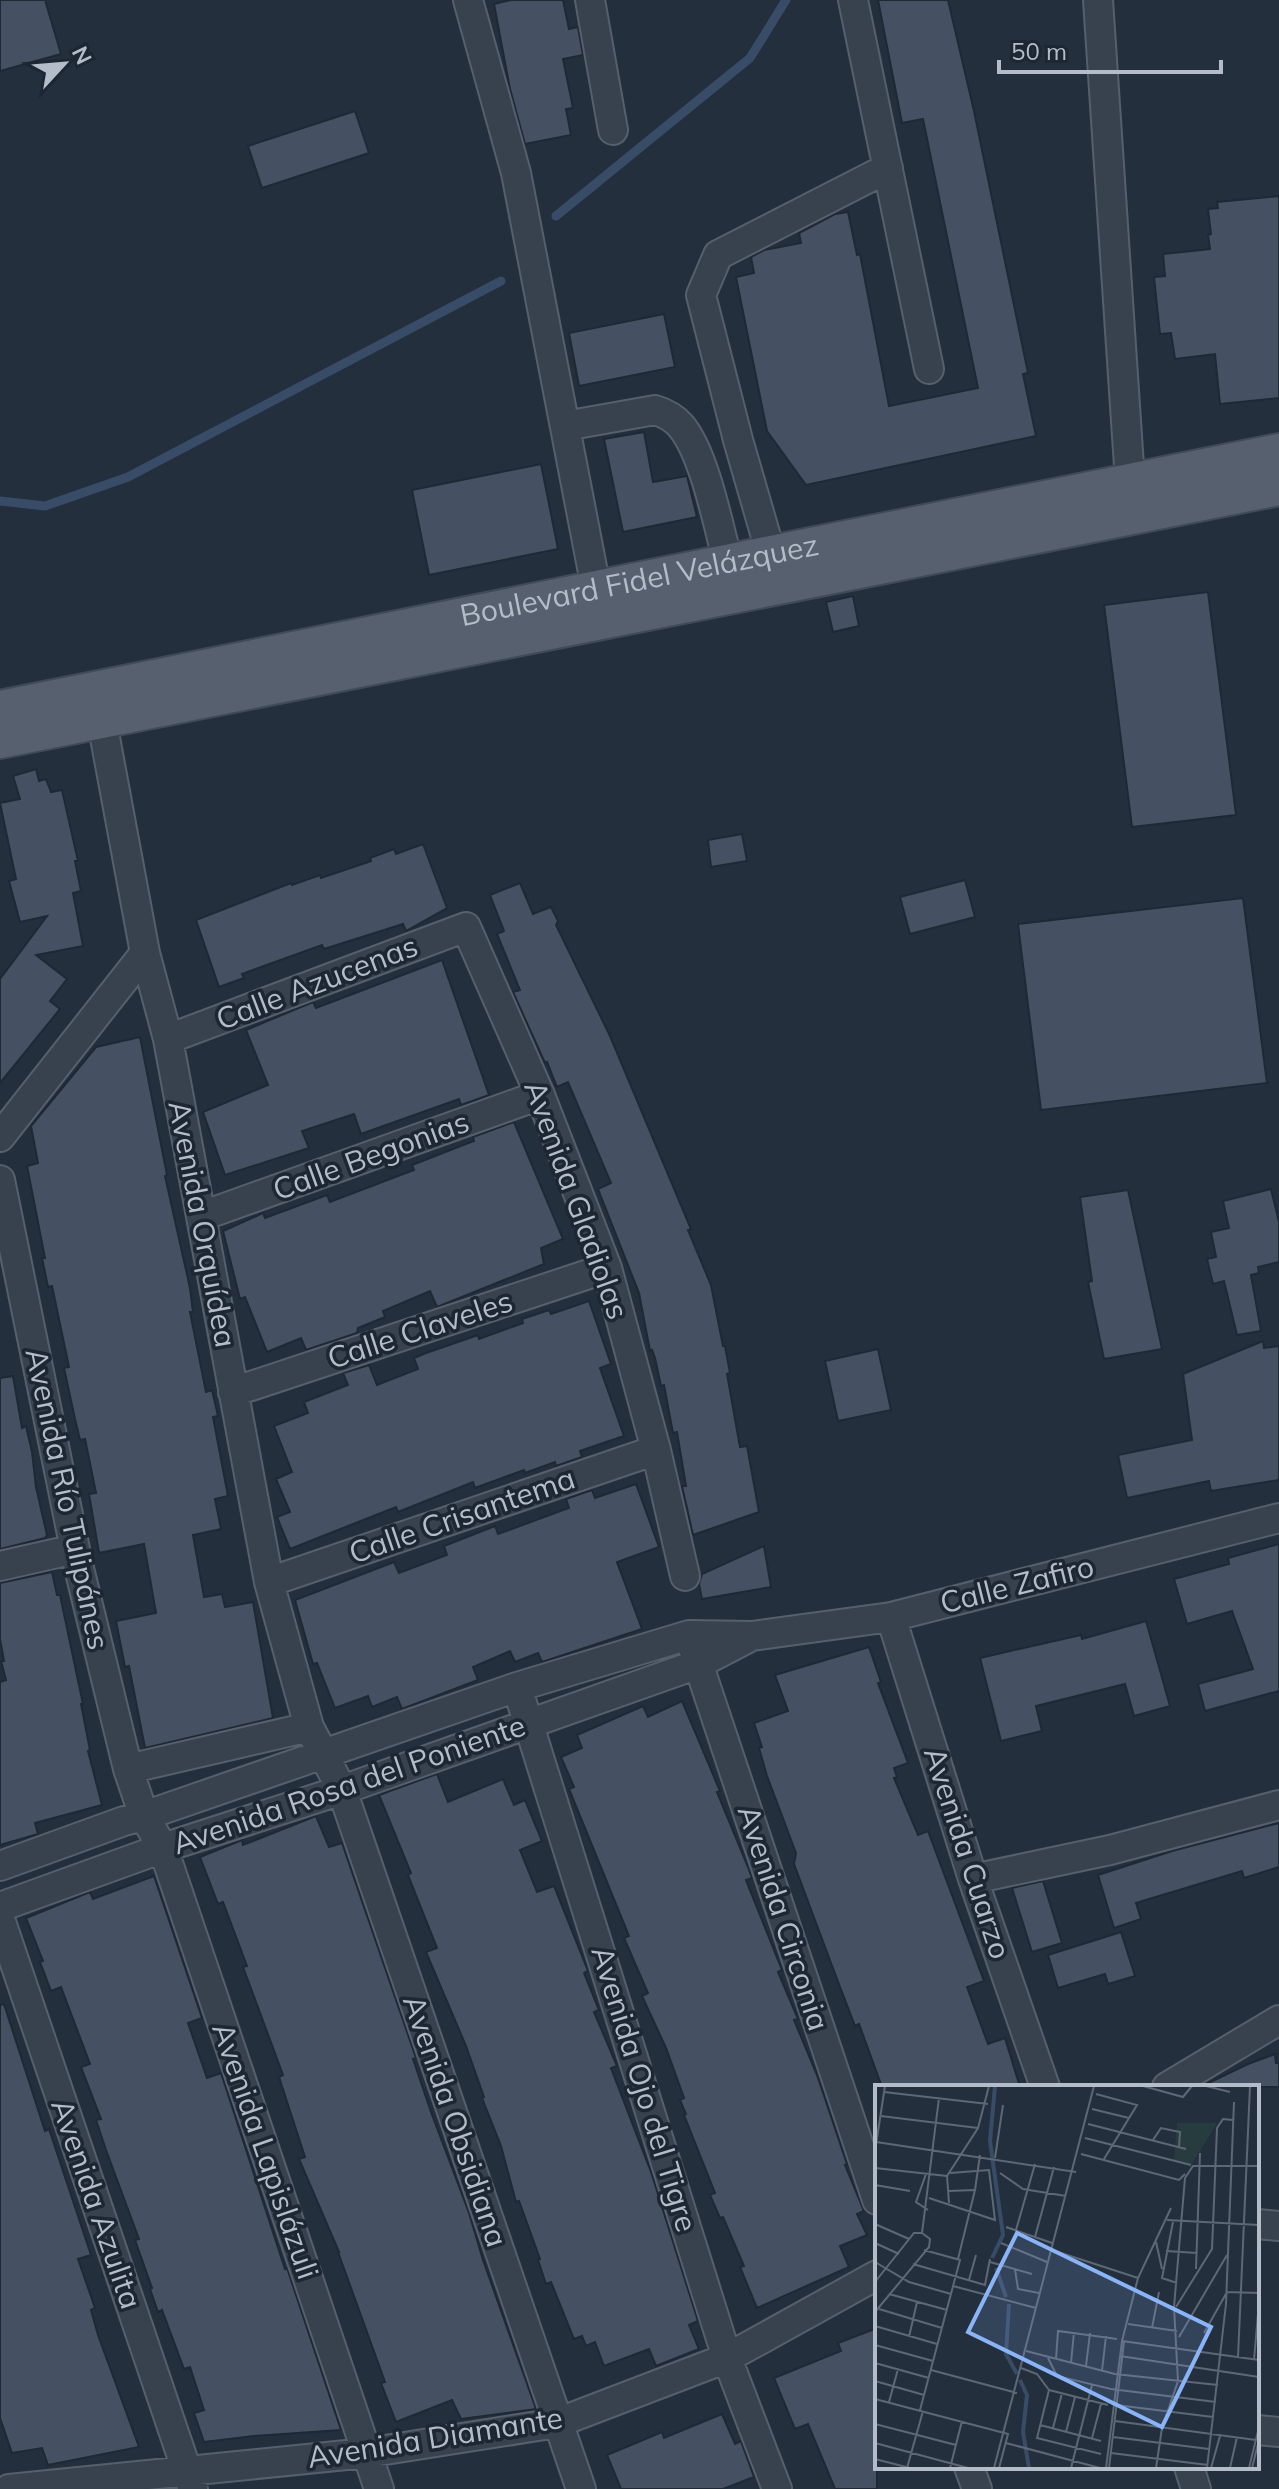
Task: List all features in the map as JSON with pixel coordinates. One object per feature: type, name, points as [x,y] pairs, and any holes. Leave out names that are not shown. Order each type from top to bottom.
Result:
[{"type":"main road","name":"Boulevard Fidel Velázquez","points":[[0,709],[99,705],[837,557],[1130,481],[1279,452]]},
{"type":"main road","name":"Boulevard Fidel Velázquez","points":[[0,740],[99,705],[596,588],[728,562],[771,554],[837,557],[1278,496]]},
{"type":"street","points":[[468,0],[516,173],[596,588]]},
{"type":"street","points":[[590,0],[613,130]]},
{"type":"street","points":[[853,0],[929,369]]},
{"type":"street","points":[[1098,0],[1130,481]]},
{"type":"street","points":[[771,554],[701,295],[718,255],[888,168]]},
{"type":"street","points":[[565,426],[655,410],[666,413],[681,426],[696,452],[728,562]]},
{"type":"street","name":"Avenida Orquídea","points":[[99,705],[145,953],[168,1039],[269,1582],[309,1727],[325,1754]]},
{"type":"street","name":"Calle Azucenas","points":[[168,1039],[466,927]]},
{"type":"street","name":"Avenida Gladiolas","points":[[466,927],[540,1095],[607,1268],[656,1450],[685,1576]]},
{"type":"street","points":[[0,1137],[145,953]]},
{"type":"street","name":"Calle Begonias","points":[[202,1216],[540,1095]]},
{"type":"street","name":"Avenida Río Tulipánes","points":[[0,1180],[75,1549],[128,1769],[144,1816]]},
{"type":"street","name":"Calle Claveles","points":[[233,1392],[607,1268]]},
{"type":"street","name":"Calle Crisantema","points":[[269,1582],[656,1450]]},
{"type":"street","name":"Calle Zafiro","points":[[0,1866],[517,1687],[689,1635],[752,1636],[891,1617],[1279,1518]]},
{"type":"street","points":[[0,1566],[75,1549]]},
{"type":"street","name":"Avenida Cuarzo","points":[[891,1617],[973,1879],[1044,2085]]},
{"type":"street","name":"Avenida Circonia","points":[[689,1635],[875,2194]]},
{"type":"street","name":"Calle Zafiro","points":[[698,1664],[752,1636]]},
{"type":"street","name":"Avenida Rosa del Poniente","points":[[0,1907],[698,1664]]},
{"type":"street","name":"Avenida Ojo del Tigre","points":[[517,1687],[727,2358],[777,2489]]},
{"type":"street","points":[[128,1769],[309,1727]]},
{"type":"street","name":"Avenida Obsidiana","points":[[325,1754],[342,1790],[581,2489]]},
{"type":"street","points":[[973,1879],[1110,1850],[1279,1805]]},
{"type":"street","name":"Avenida Lapislázuli","points":[[144,1816],[163,1848],[379,2489]]},
{"type":"street","name":"Avenida Azulita","points":[[0,1919],[189,2479]]},
{"type":"street","points":[[1170,2085],[1279,2020]]},
{"type":"street","points":[[1259,2224],[1279,2226]]},
{"type":"street","name":"Avenida Diamante","points":[[9,2489],[189,2479],[557,2423],[727,2358],[875,2276]]},
{"type":"street","points":[[1259,2430],[1279,2432]]},
{"type":"street","points":[[970,2469],[977,2489]]},
{"type":"street","points":[[1190,2469],[1196,2489]]},
{"type":"building","points":[[0,0],[45,0],[61,54],[0,71]]},
{"type":"building","points":[[511,0],[563,0],[569,29],[578,27],[583,55],[563,59],[573,108],[566,109],[571,135],[525,144],[510,89],[494,4]]},
{"type":"building","points":[[878,0],[948,0],[1028,373],[1023,374],[1036,436],[806,485],[767,431],[736,277],[754,273],[751,257],[764,250],[801,243],[799,233],[835,214],[848,212],[857,255],[860,254],[889,406],[978,388],[923,119],[902,123]]},
{"type":"building","points":[[355,111],[369,153],[262,188],[248,146]]},
{"type":"building","points":[[1279,196],[1279,398],[1220,404],[1215,354],[1175,359],[1171,333],[1160,334],[1154,277],[1165,276],[1163,254],[1210,249],[1208,209],[1218,208],[1217,202]]},
{"type":"building","points":[[664,314],[675,367],[579,386],[569,333]]},
{"type":"building","points":[[644,432],[653,482],[687,476],[697,517],[623,532],[604,439]]},
{"type":"building","points":[[541,464],[558,549],[429,575],[412,490]]},
{"type":"building","points":[[1208,592],[1236,815],[1132,827],[1104,605]]},
{"type":"building","points":[[853,596],[859,626],[833,632],[826,602]]},
{"type":"building","points":[[36,769],[39,781],[46,779],[51,792],[62,790],[78,861],[75,861],[81,891],[73,893],[83,946],[36,955],[67,979],[50,1001],[60,1009],[0,1083],[0,979],[47,916],[20,922],[9,881],[16,879],[0,803],[20,799],[13,776]]},
{"type":"building","points":[[742,834],[747,861],[711,867],[708,840]]},
{"type":"building","points":[[423,844],[447,908],[406,931],[403,924],[324,949],[322,945],[242,974],[244,978],[219,987],[196,920],[291,883],[320,875],[321,878],[371,861],[370,858],[394,849],[396,854]]},
{"type":"building","points":[[965,880],[975,917],[910,934],[900,897]]},
{"type":"building","points":[[520,883],[533,914],[551,907],[558,921],[556,925],[610,1036],[691,1229],[688,1230],[711,1285],[730,1373],[727,1374],[740,1447],[747,1446],[759,1512],[693,1535],[682,1486],[686,1486],[677,1432],[673,1433],[664,1385],[661,1386],[655,1358],[650,1351],[639,1293],[598,1189],[611,1183],[568,1082],[557,1087],[545,1063],[513,992],[520,990],[497,934],[504,931],[490,895]]},
{"type":"building","points":[[1243,898],[1267,1083],[1041,1110],[1018,924]]},
{"type":"building","points":[[442,960],[489,1095],[461,1105],[459,1099],[361,1134],[354,1114],[302,1131],[309,1148],[225,1175],[203,1112],[268,1085],[246,1030],[313,1002],[316,1008]]},
{"type":"building","points":[[140,1037],[165,1176],[190,1288],[193,1312],[190,1312],[206,1392],[212,1390],[218,1416],[213,1417],[228,1496],[215,1499],[221,1529],[193,1535],[204,1597],[222,1594],[225,1607],[253,1602],[273,1718],[145,1748],[129,1666],[125,1667],[116,1621],[156,1613],[144,1544],[99,1553],[89,1494],[96,1493],[85,1439],[80,1440],[64,1368],[69,1367],[52,1286],[48,1287],[27,1166],[38,1163],[31,1126],[96,1047]]},
{"type":"building","points":[[514,1122],[563,1239],[541,1248],[544,1264],[437,1307],[430,1291],[383,1311],[385,1317],[358,1328],[357,1333],[306,1350],[301,1338],[267,1352],[245,1297],[240,1299],[223,1231],[263,1213],[265,1218],[327,1195],[330,1202],[414,1170],[412,1165]]},
{"type":"building","points":[[1271,1189],[1279,1222],[1279,1262],[1258,1267],[1259,1273],[1251,1275],[1261,1331],[1237,1335],[1224,1281],[1213,1284],[1207,1259],[1216,1257],[1211,1232],[1229,1228],[1223,1201]]},
{"type":"building","points":[[1128,1190],[1162,1349],[1104,1359],[1088,1282],[1092,1281],[1080,1197]]},
{"type":"building","points":[[589,1301],[611,1364],[600,1368],[624,1436],[580,1451],[582,1457],[556,1466],[555,1462],[525,1473],[524,1470],[475,1488],[473,1482],[398,1512],[396,1507],[290,1549],[277,1517],[290,1512],[276,1479],[292,1472],[274,1426],[308,1413],[304,1402],[348,1385],[343,1373],[369,1365],[377,1385],[418,1369],[414,1358],[426,1353],[478,1335],[479,1339],[549,1310],[551,1314]]},
{"type":"building","points":[[1263,1341],[1264,1348],[1279,1346],[1279,1480],[1211,1491],[1209,1481],[1127,1498],[1118,1455],[1192,1440],[1183,1374]]},
{"type":"building","points":[[878,1349],[891,1410],[838,1421],[825,1361]]},
{"type":"building","points":[[13,1376],[22,1428],[26,1426],[32,1452],[47,1535],[0,1549],[0,1378]]},
{"type":"building","points":[[636,1484],[659,1547],[617,1562],[642,1629],[542,1662],[538,1653],[515,1662],[510,1651],[473,1667],[478,1680],[402,1709],[397,1697],[372,1707],[368,1696],[335,1708],[317,1663],[313,1664],[295,1600],[394,1562],[399,1573],[447,1555],[444,1546],[495,1526],[498,1534],[569,1508],[566,1499],[592,1490],[595,1498]]},
{"type":"building","points":[[1279,1544],[1279,1691],[1205,1711],[1198,1684],[1253,1669],[1232,1611],[1187,1624],[1174,1579],[1229,1564],[1228,1558]]},
{"type":"building","points":[[764,1546],[771,1587],[702,1599],[699,1584],[702,1574]]},
{"type":"building","points":[[52,1572],[57,1595],[60,1595],[83,1704],[88,1751],[102,1805],[35,1823],[38,1834],[0,1845],[0,1682],[6,1680],[1,1661],[4,1661],[0,1639],[0,1583]]},
{"type":"building","points":[[1146,1621],[1170,1706],[1134,1716],[1125,1684],[1036,1706],[1042,1731],[1001,1741],[980,1658],[1081,1635],[1082,1639]]},
{"type":"building","points":[[869,1647],[881,1682],[878,1683],[908,1763],[894,1768],[897,1777],[894,1778],[918,1835],[928,1831],[984,1981],[967,1987],[988,2044],[1005,2038],[1019,2085],[881,2085],[859,2024],[855,2026],[794,1864],[796,1853],[759,1748],[762,1747],[754,1723],[788,1711],[775,1675]]},
{"type":"building","points":[[682,1701],[752,1878],[746,1880],[782,1970],[778,1972],[798,2019],[794,2020],[817,2075],[845,2165],[864,2211],[857,2214],[867,2235],[840,2246],[849,2267],[757,2308],[740,2267],[744,2266],[710,2195],[715,2193],[684,2115],[680,2100],[684,2098],[642,1996],[648,1993],[624,1938],[629,1936],[569,1789],[574,1787],[561,1757],[582,1748],[577,1735],[643,1706],[648,1717]]},
{"type":"building","points":[[437,1774],[448,1802],[503,1779],[514,1805],[525,1800],[542,1841],[520,1850],[537,1892],[554,1886],[588,1971],[584,1973],[599,2010],[594,2012],[617,2066],[611,2068],[651,2172],[698,2321],[689,2325],[699,2349],[656,2366],[649,2349],[604,2366],[595,2342],[586,2346],[582,2336],[574,2339],[551,2282],[546,2284],[466,2046],[426,1952],[437,1948],[379,1795]]},
{"type":"building","points":[[316,1816],[329,1847],[342,1843],[416,2058],[413,2059],[431,2112],[536,2409],[461,2419],[452,2400],[396,2422],[381,2383],[385,2382],[339,2252],[299,2159],[305,2157],[279,2077],[283,2075],[243,1967],[247,1966],[223,1902],[218,1904],[200,1857],[242,1840],[243,1845]]},
{"type":"building","points":[[1279,1823],[1279,1867],[1244,1878],[1242,1871],[1136,1903],[1141,1919],[1114,1928],[1098,1875],[1172,1851]]},
{"type":"building","points":[[154,1876],[202,2018],[188,2023],[207,2078],[221,2073],[341,2430],[204,2442],[194,2413],[204,2410],[190,2367],[184,2369],[162,2310],[158,2312],[150,2289],[135,2240],[139,2239],[106,2150],[96,2120],[101,2119],[81,2067],[90,2064],[61,1987],[51,1991],[26,1918],[90,1892],[93,1899]]},
{"type":"building","points":[[1043,1881],[1062,1943],[1032,1952],[1012,1888]]},
{"type":"building","points":[[1121,1932],[1135,1976],[1108,1984],[1105,1974],[1058,1988],[1048,1955]]},
{"type":"building","points":[[4,2004],[45,2131],[49,2129],[91,2255],[78,2259],[95,2308],[91,2310],[98,2335],[139,2447],[48,2465],[42,2448],[12,2453],[0,2418],[0,2005]]},
{"type":"building","points":[[1275,2054],[1276,2063],[1279,2063],[1279,2087],[1204,2085]]},
{"type":"building","points":[[875,2329],[877,2489],[835,2489],[808,2424],[795,2429],[774,2378],[841,2351],[838,2343]]},
{"type":"building","points":[[722,2414],[735,2444],[741,2441],[754,2477],[723,2489],[621,2489],[607,2455],[662,2432],[664,2438]]},
{"type":"waterway","points":[[556,216],[750,58],[786,0]]},
{"type":"waterway","points":[[0,501],[45,506],[128,477],[501,281]]}]
